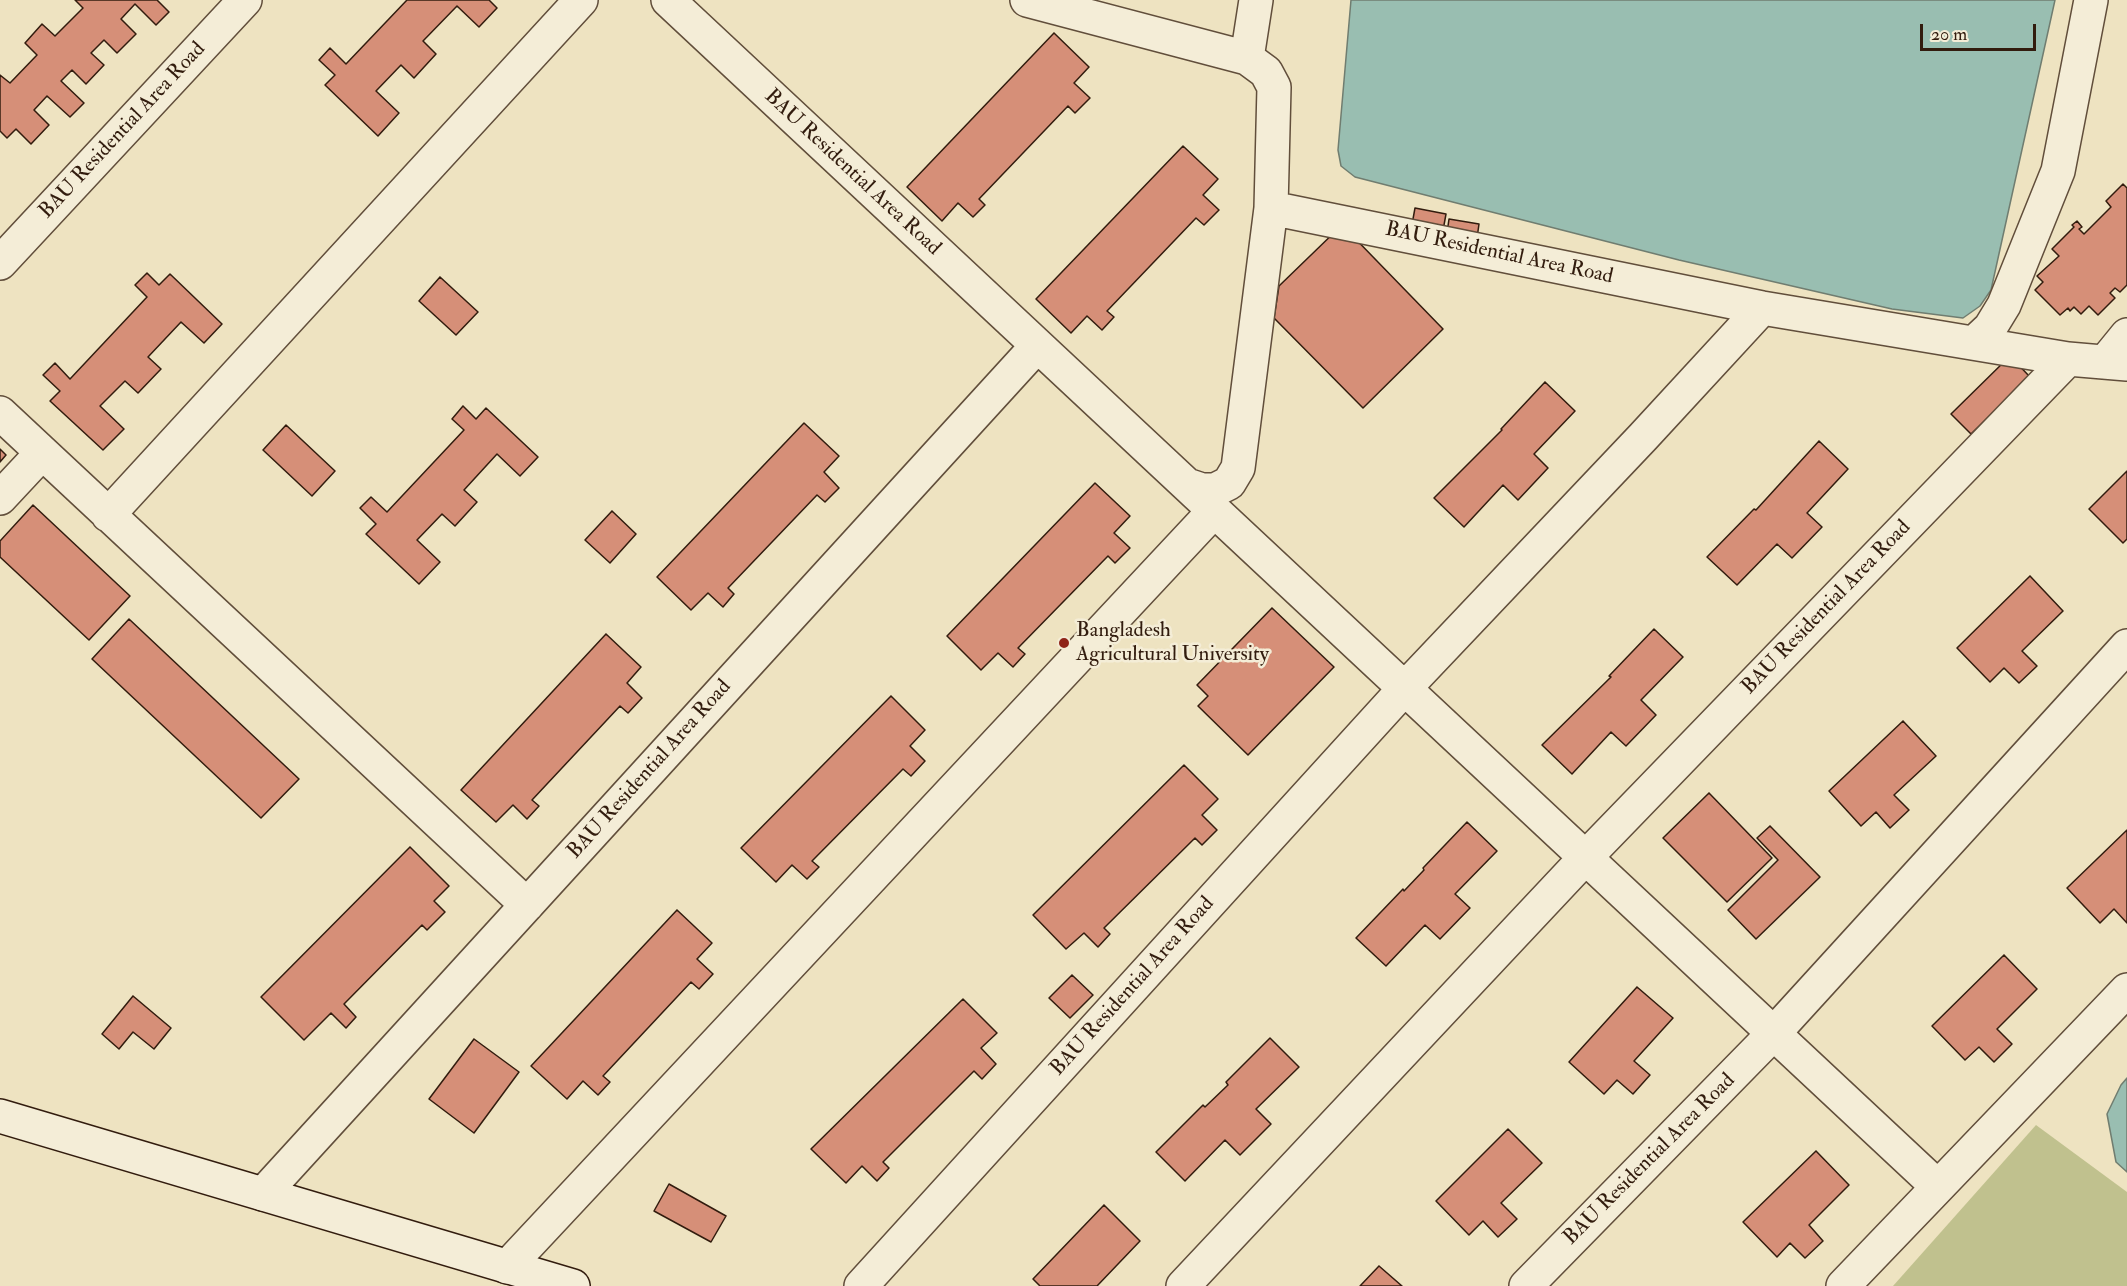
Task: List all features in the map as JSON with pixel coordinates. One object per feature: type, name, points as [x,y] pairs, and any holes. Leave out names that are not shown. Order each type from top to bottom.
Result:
[{"type":"street","name":"BAU Residential Area Road","points":[[0,263],[245,0]]},
{"type":"street","points":[[108,514],[581,0]]},
{"type":"street","name":"BAU Residential Area Road","points":[[668,0],[1938,1187]]},
{"type":"street","points":[[1027,0],[1247,58],[1266,72],[1274,87],[1271,208],[1238,468],[1229,483],[1215,490],[1202,490],[1187,485]]},
{"type":"street","points":[[1247,58],[1257,0]]},
{"type":"street","points":[[1974,343],[1990,328],[2004,305],[2058,171],[2091,0]]},
{"type":"street","name":"BAU Residential Area Road","points":[[1271,208],[1762,308],[2068,359],[2116,363]]},
{"type":"street","name":"BAU Residential Area Road","points":[[861,1286],[1405,688],[1762,308]]},
{"type":"street","points":[[2116,363],[2127,335]]},
{"type":"street","name":"BAU Residential Area Road","points":[[262,1194],[1037,346]]},
{"type":"street","name":"BAU Residential Area Road","points":[[1183,1286],[1586,857],[2068,359]]},
{"type":"street","points":[[0,413],[527,905]]},
{"type":"street","points":[[0,498],[42,453]]},
{"type":"street","points":[[507,1267],[1214,511]]},
{"type":"street","name":"BAU Residential Area Road","points":[[1526,1286],[1774,1034],[2127,646]]},
{"type":"street","points":[[1843,1286],[2127,990]]},
{"type":"street","points":[[0,1116],[573,1286]]},
{"type":"green space","points":[[2036,1125],[2127,1192],[2127,1286],[1893,1286]]},
{"type":"water","points":[[1351,0],[2055,0],[1991,290],[1980,306],[1963,318],[1892,309],[1679,260],[1355,177],[1341,166],[1338,150]]},
{"type":"water","points":[[2127,1078],[2127,1172],[2116,1162],[2107,1114],[2121,1085]]},
{"type":"building","points":[[75,0],[157,0],[169,12],[156,25],[135,4],[121,19],[136,34],[117,53],[104,40],[91,53],[104,65],[86,84],[72,70],[61,81],[84,103],[70,117],[47,96],[34,110],[49,125],[31,144],[16,129],[7,138],[0,131],[0,75],[10,83],[37,55],[25,43],[42,24],[55,36],[83,8]]},
{"type":"building","points":[[407,0],[489,0],[497,8],[479,27],[457,6],[423,41],[436,54],[414,78],[401,65],[376,91],[399,113],[378,136],[325,85],[335,75],[319,60],[330,48],[346,64]]},
{"type":"building","points":[[1054,33],[1089,67],[1074,83],[1090,98],[1075,113],[1068,106],[979,199],[985,205],[973,217],[958,203],[942,221],[907,187]]},
{"type":"building","points":[[1183,146],[1218,179],[1203,195],[1219,210],[1204,225],[1196,218],[1107,311],[1114,317],[1102,330],[1087,316],[1071,333],[1036,299]]},
{"type":"building","points":[[2123,184],[2127,188],[2127,285],[2120,292],[2115,288],[2110,293],[2115,298],[2098,315],[2089,306],[2081,314],[2074,307],[2070,311],[2068,308],[2060,315],[2035,290],[2043,282],[2037,276],[2059,256],[2052,249],[2074,227],[2072,225],[2077,221],[2082,227],[2079,229],[2084,234],[2111,207],[2106,201]]},
{"type":"building","points":[[1415,208],[1446,214],[1442,236],[1411,230]]},
{"type":"building","points":[[1449,219],[1479,224],[1476,245],[1446,240]]},
{"type":"building","points":[[1342,225],[1443,329],[1363,408],[1274,318],[1279,286]]},
{"type":"building","points":[[147,273],[159,285],[170,274],[222,324],[204,343],[181,322],[148,357],[161,369],[138,393],[125,381],[100,406],[124,429],[103,450],[50,401],[60,391],[43,375],[55,363],[70,379],[147,297],[135,285]]},
{"type":"building","points":[[440,277],[478,312],[456,335],[419,301]]},
{"type":"building","points":[[2010,356],[2030,377],[1971,434],[1951,414]]},
{"type":"building","points":[[1545,382],[1575,411],[1534,454],[1548,468],[1518,500],[1503,485],[1464,527],[1434,498],[1502,430]]},
{"type":"building","points":[[463,406],[476,419],[486,408],[538,457],[520,476],[497,454],[464,490],[477,502],[455,526],[442,514],[417,540],[440,562],[419,584],[366,534],[376,524],[360,508],[371,497],[387,512],[464,430],[452,419]]},
{"type":"building","points":[[804,423],[839,456],[824,472],[839,488],[825,502],[817,495],[728,588],[734,594],[723,607],[708,593],[691,610],[657,577]]},
{"type":"building","points":[[286,425],[335,471],[312,496],[263,450]]},
{"type":"building","points":[[1819,441],[1848,469],[1807,513],[1822,527],[1792,558],[1777,544],[1737,585],[1707,557],[1754,509],[1756,510]]},
{"type":"building","points":[[0,449],[6,455],[0,462]]},
{"type":"building","points":[[2127,471],[2127,539],[2123,543],[2089,509]]},
{"type":"building","points":[[1095,483],[1130,516],[1114,533],[1130,548],[1115,563],[1108,556],[1018,648],[1025,654],[1013,667],[998,653],[981,670],[947,636]]},
{"type":"building","points":[[33,505],[130,596],[89,640],[0,557],[0,541]]},
{"type":"building","points":[[612,511],[636,534],[610,563],[585,540]]},
{"type":"building","points":[[2030,576],[2063,611],[2022,651],[2037,666],[2019,683],[2004,668],[1990,682],[1957,648]]},
{"type":"building","points":[[1272,608],[1334,667],[1248,755],[1198,706],[1208,696],[1197,685]]},
{"type":"building","points":[[129,619],[299,779],[261,818],[92,659]]},
{"type":"building","points":[[1654,629],[1683,657],[1641,700],[1656,715],[1626,746],[1611,732],[1572,774],[1542,745],[1611,677],[1609,676]]},
{"type":"building","points":[[606,634],[641,667],[627,683],[642,698],[628,713],[620,706],[532,800],[539,806],[527,819],[513,805],[496,822],[461,790]]},
{"type":"building","points":[[891,696],[925,730],[910,746],[925,761],[911,776],[903,769],[812,861],[819,867],[807,879],[792,865],[776,882],[741,848]]},
{"type":"building","points":[[1903,721],[1936,756],[1894,795],[1909,810],[1890,828],[1876,812],[1861,826],[1829,791]]},
{"type":"building","points":[[1184,765],[1218,799],[1202,815],[1217,830],[1202,845],[1195,838],[1104,928],[1110,934],[1098,947],[1084,933],[1066,949],[1033,915]]},
{"type":"building","points":[[1709,793],[1772,858],[1727,902],[1663,838]]},
{"type":"building","points":[[1467,822],[1497,851],[1455,894],[1470,908],[1440,939],[1425,925],[1386,966],[1356,938],[1403,889],[1404,891]]},
{"type":"building","points":[[1770,826],[1820,877],[1756,939],[1728,910],[1778,860],[1757,838]]},
{"type":"building","points":[[2127,830],[2127,923],[2114,909],[2100,923],[2067,888]]},
{"type":"building","points":[[410,847],[449,886],[434,901],[445,912],[427,930],[422,925],[344,1004],[356,1017],[346,1028],[331,1013],[304,1040],[261,997]]},
{"type":"building","points":[[677,910],[712,943],[697,959],[713,974],[699,989],[691,982],[603,1076],[610,1082],[598,1095],[583,1081],[567,1099],[531,1066]]},
{"type":"building","points":[[2004,955],[2037,989],[1997,1029],[2012,1044],[1994,1062],[1979,1047],[1965,1060],[1932,1026]]},
{"type":"building","points":[[1072,975],[1093,995],[1070,1018],[1049,998]]},
{"type":"building","points":[[1637,987],[1673,1018],[1634,1061],[1650,1075],[1633,1094],[1617,1080],[1604,1094],[1569,1062]]},
{"type":"building","points":[[133,996],[171,1028],[154,1049],[133,1032],[119,1049],[102,1034]]},
{"type":"building","points":[[963,999],[997,1033],[981,1048],[996,1064],[982,1079],[974,1071],[883,1162],[889,1168],[877,1181],[862,1166],[846,1183],[811,1149]]},
{"type":"building","points":[[1270,1038],[1299,1067],[1256,1109],[1271,1124],[1240,1155],[1225,1140],[1185,1181],[1156,1152],[1203,1105],[1205,1107],[1228,1085],[1226,1082]]},
{"type":"building","points":[[474,1039],[519,1072],[474,1133],[429,1099]]},
{"type":"building","points":[[1508,1129],[1542,1163],[1501,1203],[1517,1219],[1498,1237],[1483,1221],[1469,1235],[1436,1201]]},
{"type":"building","points":[[1816,1151],[1849,1185],[1809,1225],[1823,1241],[1805,1258],[1790,1243],[1777,1257],[1743,1222]]},
{"type":"building","points":[[669,1184],[726,1216],[711,1242],[654,1211]]},
{"type":"building","points":[[1104,1205],[1140,1241],[1097,1286],[1040,1286],[1033,1279]]},
{"type":"building","points":[[1379,1266],[1402,1286],[1360,1286]]},
{"type":"place","name":"Bangladesh Agricultural University","points":[[1064,643]]}]
